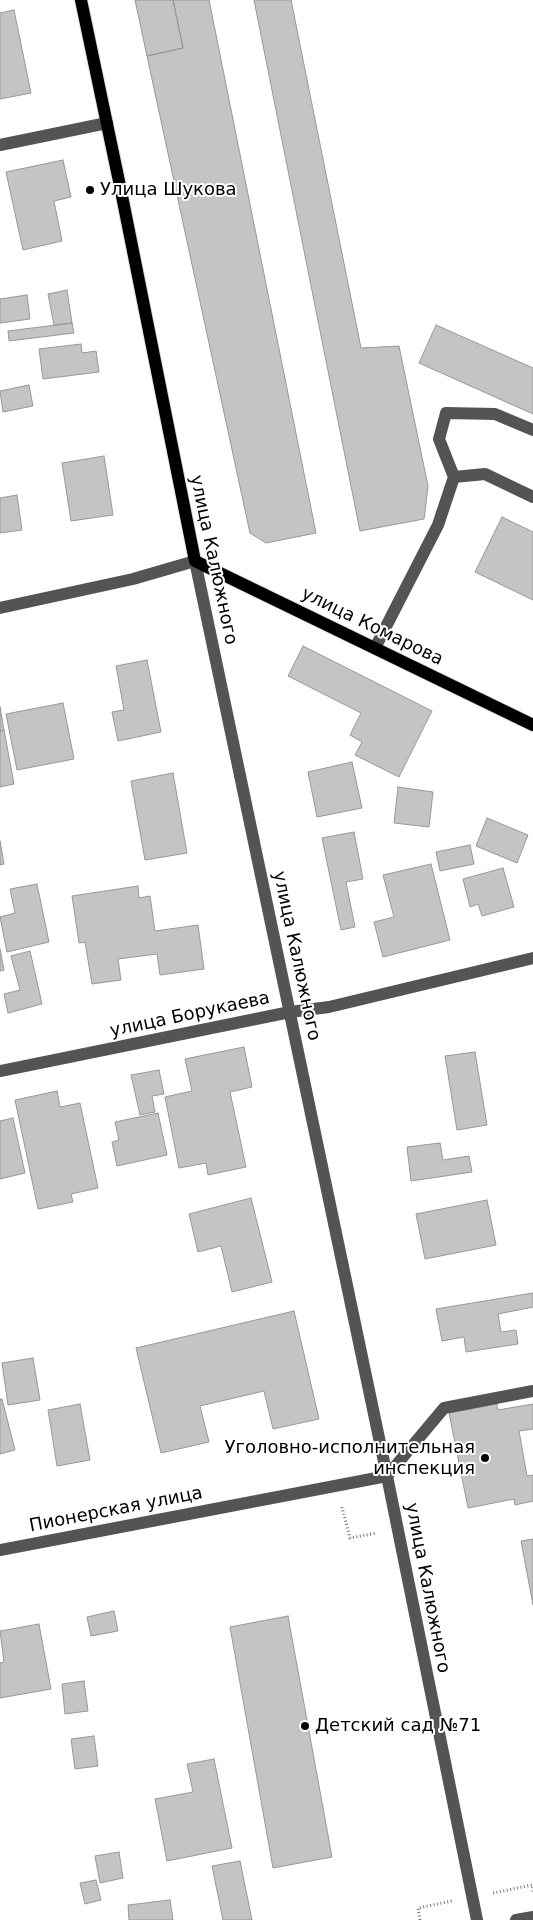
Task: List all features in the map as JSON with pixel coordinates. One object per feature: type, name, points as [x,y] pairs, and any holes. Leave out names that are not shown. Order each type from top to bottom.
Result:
[{"type":"main road","name":"улица Калюжного","points":[[81,0],[108,124],[195,561]]},
{"type":"main road","name":"улица Комарова","points":[[195,561],[533,725]]},
{"type":"street","points":[[0,145],[108,124]]},
{"type":"street","points":[[375,648],[438,525],[454,477],[439,439],[446,413],[495,414],[533,430]]},
{"type":"street","points":[[454,477],[485,474],[533,497]]},
{"type":"street","points":[[0,608],[133,580],[195,561]]},
{"type":"street","name":"улица Калюжного","points":[[195,561],[387,1476],[477,1920]]},
{"type":"street","name":"улица Борукаева","points":[[0,1072],[290,1012],[329,1008],[533,958]]},
{"type":"street","points":[[387,1476],[444,1408],[533,1390]]},
{"type":"street","name":"Пионерская улица","points":[[0,1550],[387,1476]]},
{"type":"street","points":[[516,1920],[533,1916]]},
{"type":"path","points":[[342,1505],[350,1538],[377,1533]]},
{"type":"path","points":[[493,1893],[532,1886],[533,1892]]},
{"type":"path","points":[[420,1920],[418,1908],[452,1901]]},
{"type":"building","points":[[135,0],[173,0],[183,48],[147,56]]},
{"type":"building","points":[[173,0],[209,0],[316,533],[266,543],[250,533],[147,56],[183,48]]},
{"type":"building","points":[[254,0],[291,0],[361,348],[399,346],[428,486],[424,519],[360,531]]},
{"type":"building","points":[[14,10],[31,93],[0,99],[0,13]]},
{"type":"building","points":[[63,160],[71,197],[54,201],[62,241],[23,250],[6,172]]},
{"type":"building","points":[[67,290],[72,323],[54,325],[48,294]]},
{"type":"building","points":[[27,295],[30,319],[0,323],[0,299]]},
{"type":"building","points":[[72,323],[74,333],[9,341],[8,331]]},
{"type":"building","points":[[436,325],[533,368],[533,414],[419,363]]},
{"type":"building","points":[[81,344],[82,353],[96,351],[99,372],[43,379],[39,349]]},
{"type":"building","points":[[29,385],[33,406],[3,412],[0,391]]},
{"type":"building","points":[[104,456],[113,515],[71,521],[62,463]]},
{"type":"building","points":[[17,495],[22,530],[0,533],[0,498]]},
{"type":"building","points":[[502,517],[533,532],[533,600],[475,572]]},
{"type":"building","points":[[303,646],[432,711],[399,777],[355,755],[362,742],[350,735],[361,713],[288,676]]},
{"type":"building","points":[[147,660],[161,732],[118,741],[112,712],[124,710],[116,666]]},
{"type":"building","points":[[63,703],[74,759],[17,770],[6,714]]},
{"type":"building","points":[[0,707],[4,730],[0,731]]},
{"type":"building","points":[[4,730],[14,784],[0,787],[0,731]]},
{"type":"building","points":[[352,762],[362,808],[317,817],[308,772]]},
{"type":"building","points":[[173,773],[187,853],[145,860],[131,781]]},
{"type":"building","points":[[398,787],[433,792],[429,827],[394,823]]},
{"type":"building","points":[[487,818],[528,835],[517,863],[476,846]]},
{"type":"building","points":[[354,832],[363,879],[346,882],[355,927],[341,930],[322,838]]},
{"type":"building","points":[[0,841],[4,864],[0,865]]},
{"type":"building","points":[[470,845],[474,864],[440,871],[436,852]]},
{"type":"building","points":[[431,864],[450,940],[383,957],[374,922],[394,917],[383,875]]},
{"type":"building","points":[[503,868],[514,907],[482,916],[478,904],[470,907],[463,879]]},
{"type":"building","points":[[37,884],[49,942],[7,952],[0,917],[15,913],[10,889]]},
{"type":"building","points":[[138,886],[139,898],[150,896],[155,931],[198,925],[204,969],[160,975],[157,954],[118,959],[121,980],[92,984],[85,942],[79,943],[72,896]]},
{"type":"building","points":[[0,949],[4,970],[0,971]]},
{"type":"building","points":[[30,951],[42,1004],[8,1013],[4,994],[20,990],[11,956]]},
{"type":"building","points":[[244,1047],[252,1087],[230,1092],[246,1167],[208,1175],[206,1163],[179,1168],[165,1097],[192,1091],[185,1059]]},
{"type":"building","points":[[475,1052],[487,1125],[457,1130],[445,1056]]},
{"type":"building","points":[[159,1070],[164,1094],[152,1096],[155,1112],[140,1115],[131,1075]]},
{"type":"building","points":[[57,1091],[60,1107],[80,1103],[98,1188],[71,1194],[73,1202],[38,1209],[15,1100]]},
{"type":"building","points":[[158,1113],[167,1155],[117,1166],[112,1142],[119,1140],[115,1122]]},
{"type":"building","points":[[13,1118],[25,1173],[0,1179],[0,1121]]},
{"type":"building","points":[[440,1143],[443,1160],[469,1156],[472,1172],[411,1181],[407,1147]]},
{"type":"building","points":[[251,1198],[272,1282],[232,1292],[221,1246],[198,1252],[189,1214]]},
{"type":"building","points":[[487,1200],[496,1245],[425,1259],[416,1214]]},
{"type":"building","points":[[533,1293],[533,1307],[498,1314],[501,1332],[516,1330],[518,1344],[466,1352],[464,1337],[442,1341],[436,1309]]},
{"type":"building","points":[[294,1311],[319,1419],[273,1429],[264,1391],[200,1406],[209,1442],[161,1453],[136,1348]]},
{"type":"building","points":[[33,1358],[40,1400],[8,1405],[2,1363]]},
{"type":"building","points":[[0,1399],[2,1399],[15,1450],[0,1454]]},
{"type":"building","points":[[80,1404],[90,1460],[57,1466],[48,1410]]},
{"type":"building","points":[[497,1404],[498,1410],[533,1404],[533,1429],[519,1431],[527,1476],[533,1475],[533,1501],[515,1505],[514,1499],[468,1508],[449,1413]]},
{"type":"building","points":[[533,1539],[533,1605],[521,1541]]},
{"type":"building","points":[[114,1611],[118,1631],[91,1636],[87,1617]]},
{"type":"building","points":[[288,1616],[332,1857],[273,1868],[230,1627]]},
{"type":"building","points":[[39,1624],[51,1689],[0,1698],[0,1663],[4,1662],[0,1631]]},
{"type":"building","points":[[84,1681],[88,1711],[65,1714],[62,1684]]},
{"type":"building","points":[[94,1736],[98,1766],[75,1769],[71,1739]]},
{"type":"building","points":[[214,1759],[232,1848],[167,1861],[155,1799],[193,1792],[187,1764]]},
{"type":"building","points":[[119,1852],[123,1878],[100,1883],[95,1856]]},
{"type":"building","points":[[240,1861],[252,1920],[223,1920],[212,1866]]},
{"type":"building","points":[[96,1880],[101,1900],[85,1904],[80,1883]]},
{"type":"building","points":[[170,1900],[173,1920],[129,1920],[128,1905]]},
{"type":"place","name":"Улица Шукова","points":[[90,190]]},
{"type":"place","name":"Уголовно-исполнительная инспекция","points":[[485,1458]]},
{"type":"place","name":"Детский сад №71","points":[[305,1726]]}]
